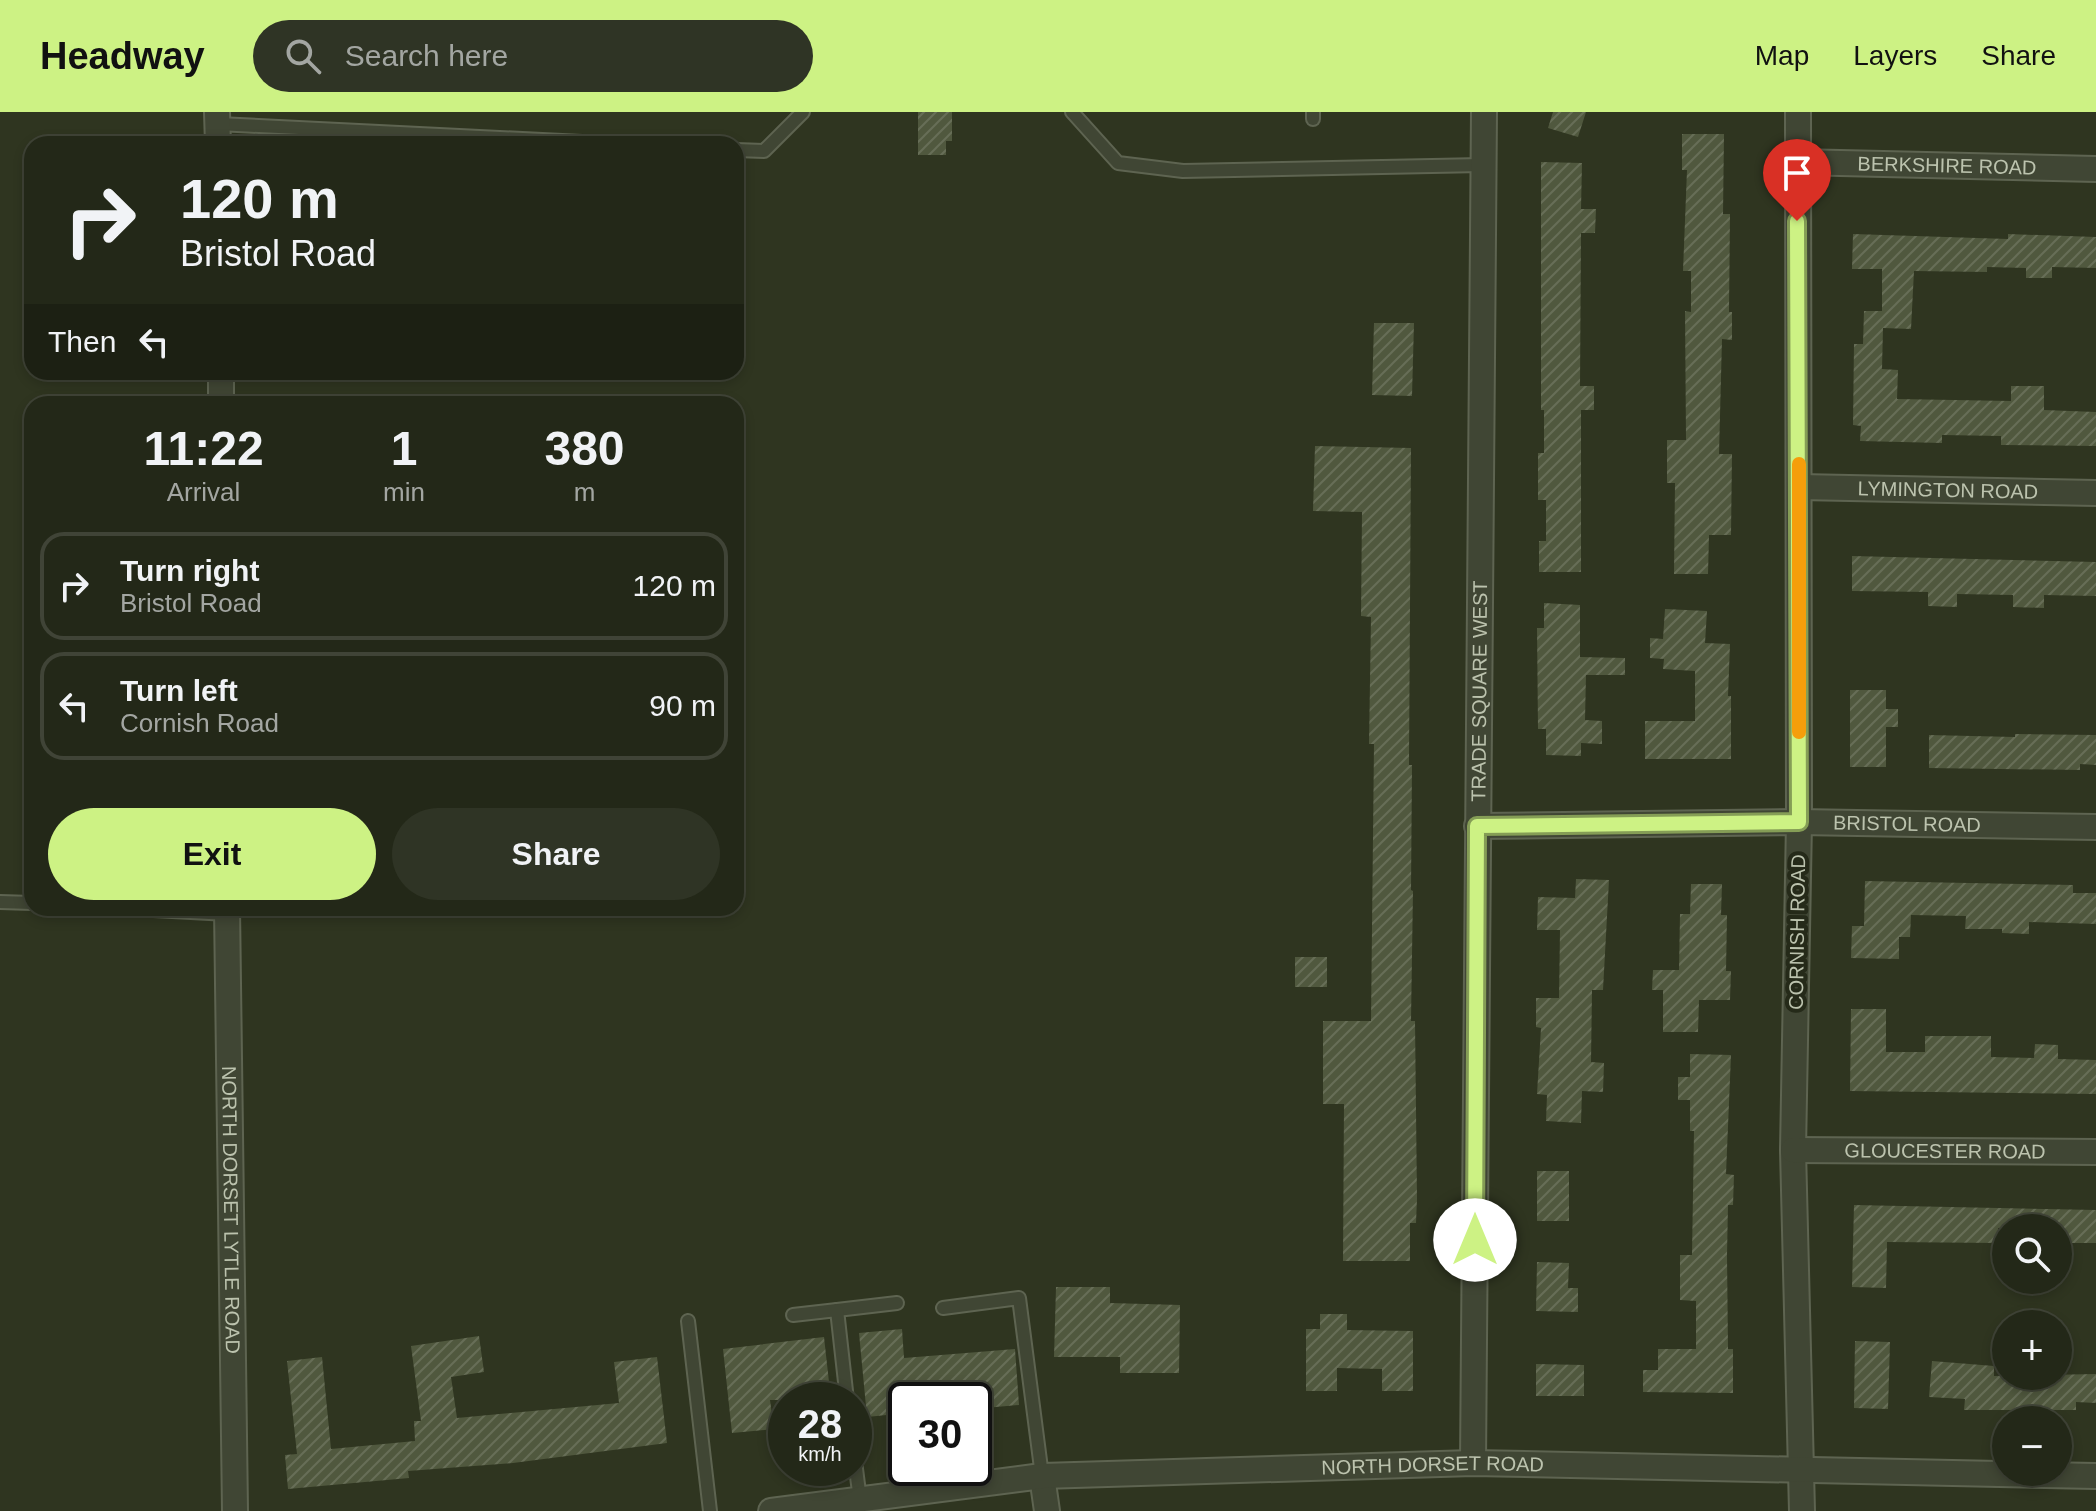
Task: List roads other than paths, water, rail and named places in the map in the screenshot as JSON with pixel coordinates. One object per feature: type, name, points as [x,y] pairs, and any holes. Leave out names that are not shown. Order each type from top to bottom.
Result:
[{"type":"street","name":"TRADE SQUARE WEST","points":[[1473,1463],[1484,112]]},
{"type":"street","name":"CORNISH ROAD","points":[[1798,112],[1799,822],[1793,1150],[1802,1511]]},
{"type":"street","name":"BERKSHIRE ROAD","points":[[1797,162],[2096,169]]},
{"type":"street","name":"LYMINGTON ROAD","points":[[1800,487],[2096,493]]},
{"type":"street","name":"BRISTOL ROAD","points":[[1477,826],[1799,822],[2096,827]]},
{"type":"street","name":"NORTH DORSET LYTLE ROAD","points":[[228,916],[235,1511]]},
{"type":"street","name":"GLOUCESTER ROAD","points":[[1793,1150],[2096,1152]]},
{"type":"street","name":"NORTH DORSET ROAD","points":[[771,1511],[1042,1476],[1473,1463],[2096,1476]]},
{"type":"street","points":[[1042,1476],[1047,1511]]},
{"type":"lane","points":[[744,150],[764,151],[803,112]]},
{"type":"lane","points":[[1072,112],[1118,163],[1183,171],[1482,165]]},
{"type":"lane","points":[[218,127],[432,136]]},
{"type":"lane","points":[[0,902],[24,903]]},
{"type":"lane","points":[[943,1308],[1019,1298],[1042,1476]]},
{"type":"lane","points":[[793,1315],[897,1303]]},
{"type":"lane","points":[[837,1310],[845,1382]]},
{"type":"lane","points":[[688,1321],[710,1511]]},
{"type":"lane","points":[[858,1486],[860,1500]]}]
